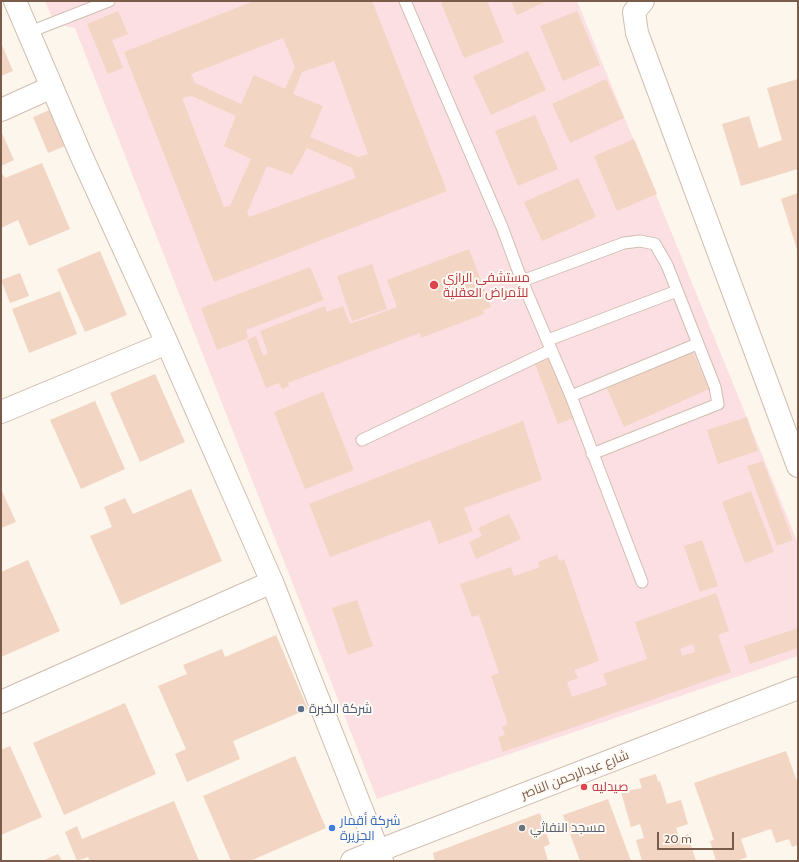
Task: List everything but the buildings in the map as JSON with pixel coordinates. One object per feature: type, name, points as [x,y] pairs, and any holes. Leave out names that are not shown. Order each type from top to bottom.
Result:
[{"type":"street","points":[[15,1],[27,33],[167,343],[272,582],[380,856]]},
{"type":"street","points":[[643,1],[634,12],[637,32],[792,431],[798,466]]},
{"type":"street","points":[[1,110],[52,87]]},
{"type":"street","points":[[1,412],[167,343]]},
{"type":"street","points":[[1,702],[272,582]]},
{"type":"street","name":"شارع عبدالرحمن الناصر","points":[[352,861],[380,856],[798,688]]},
{"type":"lane","points":[[27,33],[109,1]]},
{"type":"lane","points":[[405,1],[432,59],[502,227],[522,281],[571,396],[642,582]]},
{"type":"lane","points":[[522,281],[624,244],[640,241],[655,244],[667,265],[696,344],[715,387],[718,404],[592,454]]},
{"type":"lane","points":[[362,440],[550,345],[677,291]]},
{"type":"lane","points":[[571,396],[696,344]]},
{"type":"shaded area","name":"مستشفي الرازي للأمراض العقلية","points":[[45,1],[577,1],[798,543],[798,656],[377,799],[75,28],[55,24]]},
{"type":"place","name":"مستشفي الرازي للأمراض العقلية","points":[[434,285]]},
{"type":"place","name":"شركة الخبرة","points":[[301,709]]},
{"type":"place","name":"صيدليه","points":[[584,787]]},
{"type":"place","name":"شركة أقمار الجزيرة","points":[[332,828]]},
{"type":"place","name":"مسجد النفاثي","points":[[522,828]]}]
